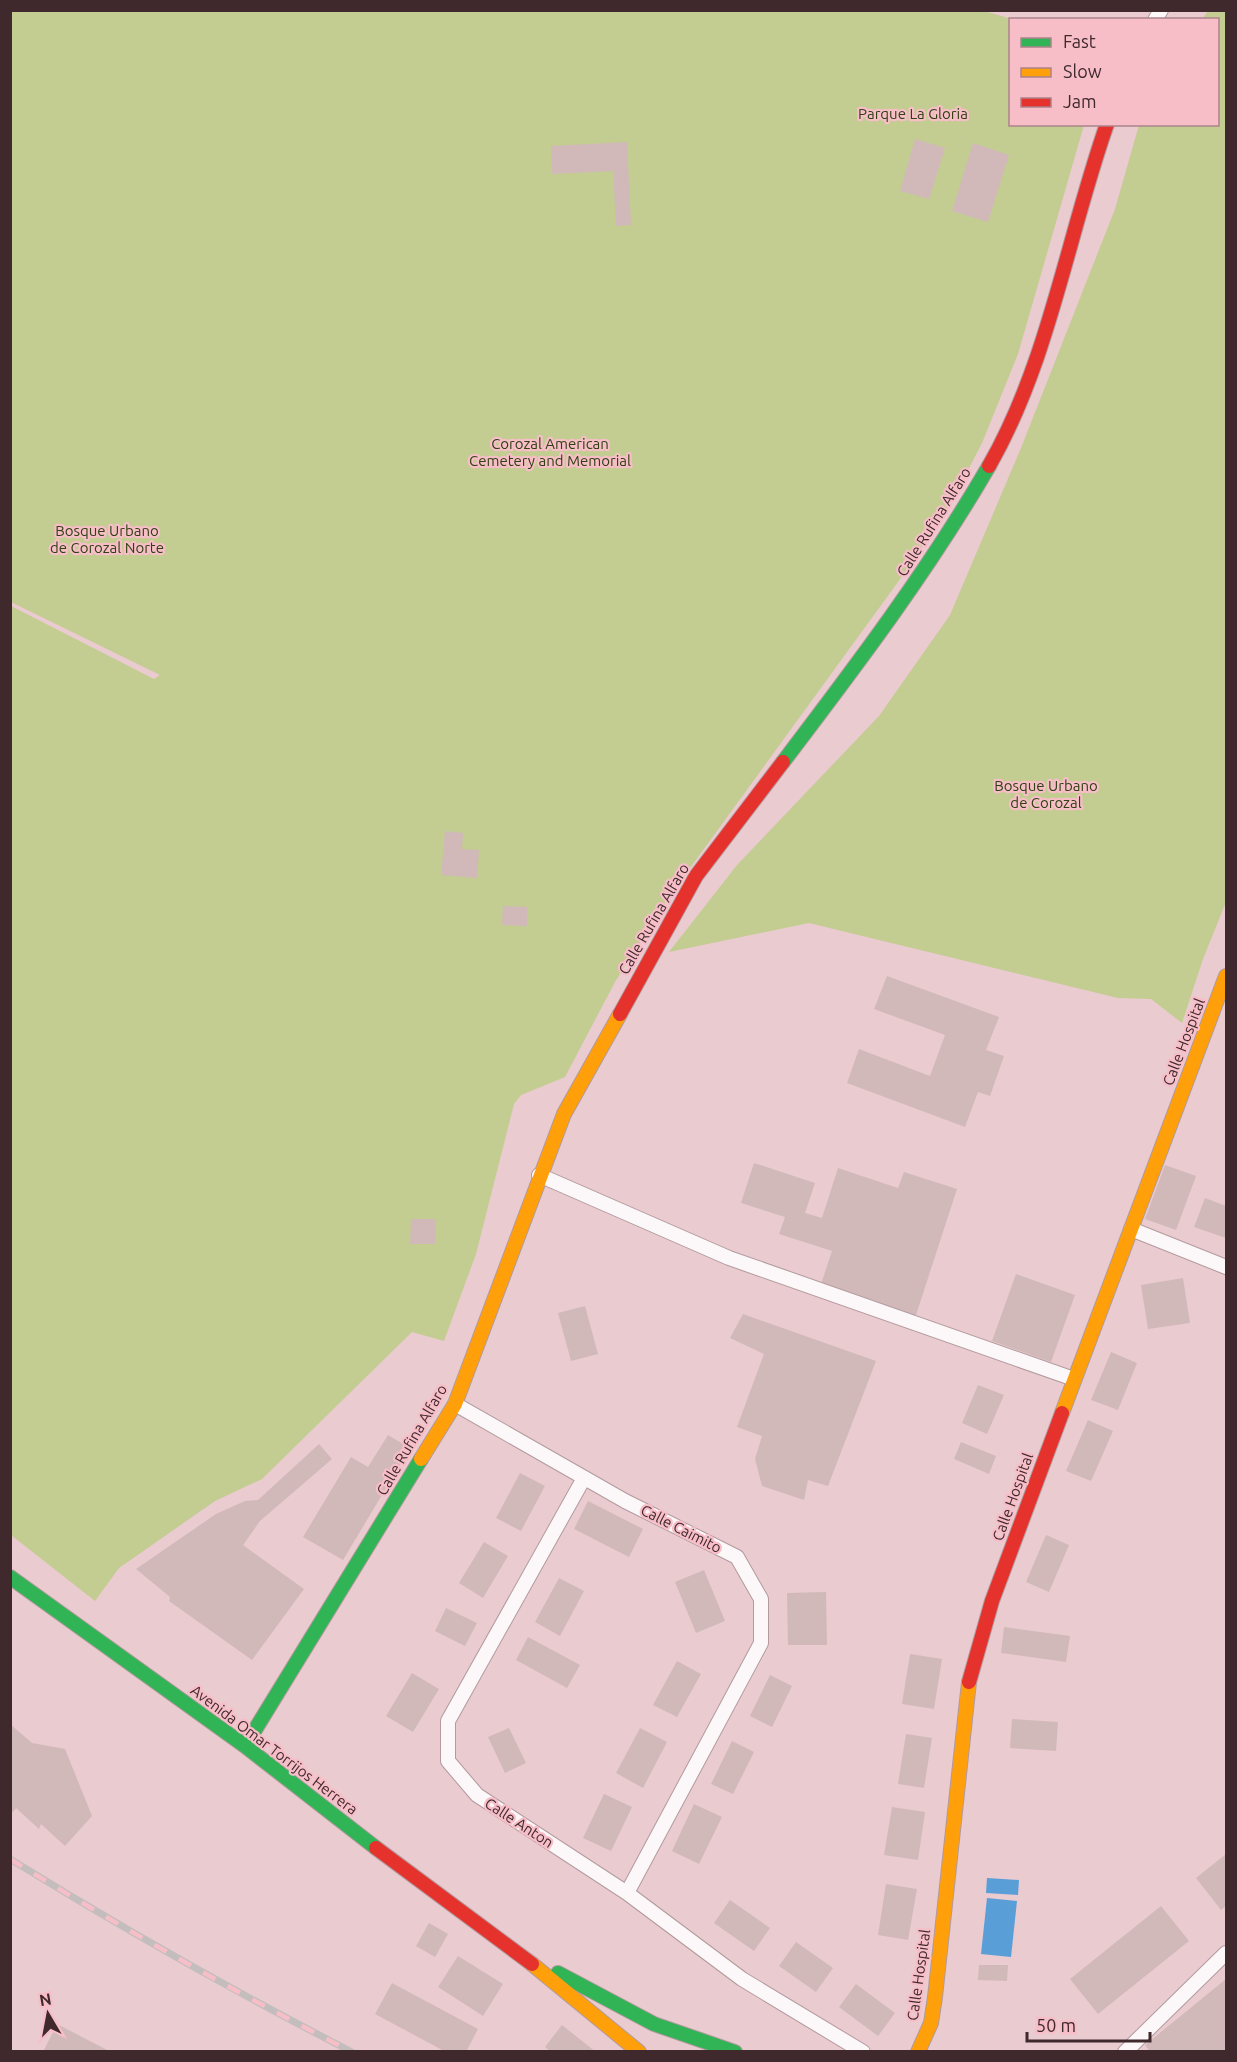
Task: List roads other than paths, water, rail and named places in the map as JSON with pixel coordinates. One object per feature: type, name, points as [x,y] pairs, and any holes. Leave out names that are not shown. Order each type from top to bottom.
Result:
[{"type":"street","name":"Calle Rufina Alfaro","points":[[245,1746],[455,1404],[538,1175],[564,1114],[696,876],[888,623],[953,528],[1012,425],[1044,334],[1092,167],[1106,126]]},
{"type":"street","name":"Calle Hospital","points":[[918,2052],[931,2023],[935,1997],[968,1687],[993,1601],[1074,1379],[1227,976]]},
{"type":"street","points":[[538,1175],[729,1258],[1074,1379]]},
{"type":"street","points":[[1131,1228],[1227,1267]]},
{"type":"street","name":"Calle Caimito","points":[[455,1404],[584,1478],[737,1557],[761,1599],[761,1643],[627,1893]]},
{"type":"street","name":"Calle Anton","points":[[584,1478],[448,1721],[448,1761],[477,1795],[627,1893],[742,1979],[863,2052]]},
{"type":"street","name":"Avenida Omar Torrijos Herrera","points":[[10,1577],[245,1746],[419,1881],[516,1951],[639,2052]]},
{"type":"street","name":"Avenida Omar Torrijos Herrera","points":[[516,1951],[654,2024],[735,2052]]},
{"type":"street","points":[[1125,2052],[1227,1953]]},
{"type":"water","points":[[987,1878],[1019,1880],[1018,1895],[986,1893]]},
{"type":"water","points":[[987,1898],[1017,1901],[1011,1957],[981,1954]]},
{"type":"railway","points":[[10,1859],[179,1959],[352,2052]]},
{"type":"park label","name":"Parque La Gloria","points":[[913,114]]},
{"type":"park label","name":"Corozal American Cemetery and Memorial","points":[[550,452]]},
{"type":"park label","name":"Bosque Urbano de Corozal Norte","points":[[107,540]]},
{"type":"park label","name":"Bosque Urbano de Corozal","points":[[1046,794]]}]
